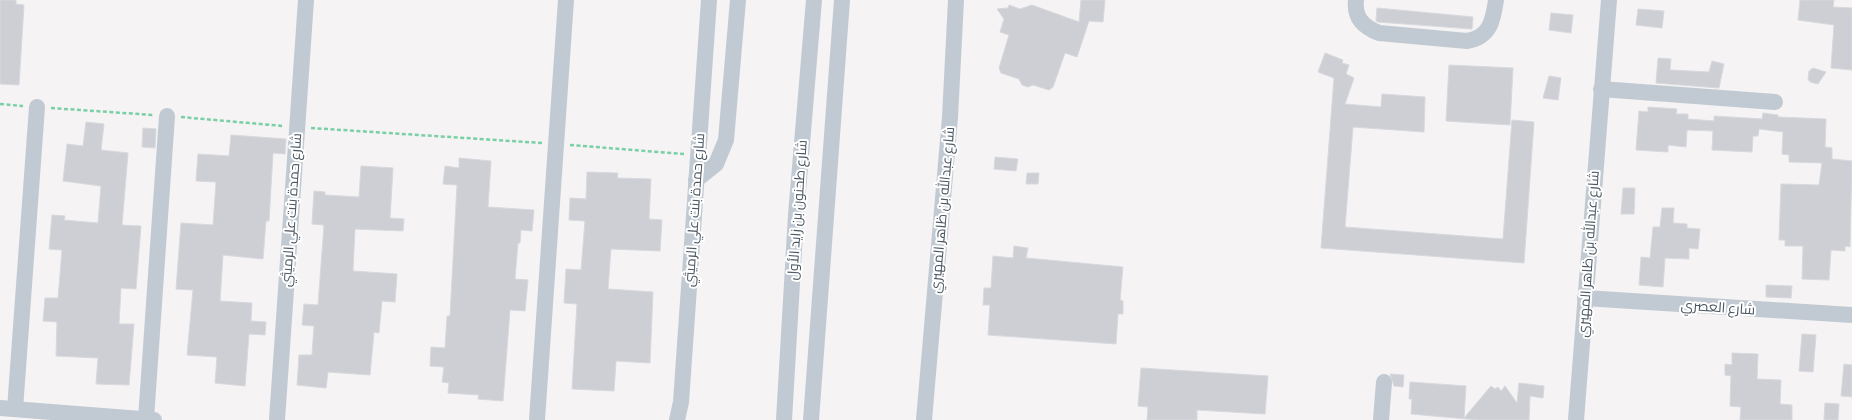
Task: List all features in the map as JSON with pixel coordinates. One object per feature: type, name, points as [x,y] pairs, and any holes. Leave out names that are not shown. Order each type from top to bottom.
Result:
[{"type":"street","name":"شارع حمدة بنت علي الرميثي","points":[[277,420],[306,0]]},
{"type":"street","points":[[537,420],[566,0]]},
{"type":"street","name":"شارع حمدة بنت علي الرميثي","points":[[677,420],[681,402],[709,0]]},
{"type":"street","points":[[696,180],[716,164],[726,140],[738,0]]},
{"type":"street","name":"شارع طحنون بن زايد الأول","points":[[784,420],[796,215],[814,0]]},
{"type":"street","points":[[811,420],[842,0]]},
{"type":"street","name":"شارع عبدالله بن ظاهر المهيري","points":[[924,420],[950,117],[956,0]]},
{"type":"street","points":[[1356,0],[1355,10],[1358,18],[1371,30],[1380,33],[1467,41],[1481,36],[1491,26],[1496,0]]},
{"type":"street","name":"شارع عبدالله بن ظاهر المهيري","points":[[1576,420],[1609,0]]},
{"type":"street","points":[[1601,89],[1775,102]]},
{"type":"street","points":[[37,107],[8,408],[81,418],[150,420],[167,116]]},
{"type":"street","name":"شارع العصري","points":[[1585,298],[1852,315]]},
{"type":"street","points":[[1381,420],[1384,382]]},
{"type":"path","points":[[0,104],[698,155]]},
{"type":"building","points":[[0,0],[16,0],[16,4],[24,5],[19,85],[0,84]]},
{"type":"building","points":[[1081,0],[1105,0],[1103,22],[1089,21],[1077,57],[1065,53],[1053,87],[1049,90],[1033,85],[1028,87],[1022,85],[1019,79],[1001,73],[999,68],[1009,35],[1000,32],[1004,19],[997,9],[1008,8],[1009,5],[1020,9],[1032,5],[1079,22]]},
{"type":"building","points":[[1800,0],[1834,0],[1833,7],[1852,8],[1852,70],[1831,68],[1834,25],[1798,20]]},
{"type":"building","points":[[1377,8],[1473,17],[1472,29],[1378,22],[1376,21]]},
{"type":"building","points":[[1638,9],[1664,11],[1662,28],[1636,25]]},
{"type":"building","points":[[1551,13],[1573,15],[1571,33],[1549,30]]},
{"type":"building","points":[[1325,53],[1343,60],[1342,63],[1349,65],[1346,74],[1354,78],[1345,104],[1381,107],[1382,94],[1425,97],[1424,132],[1353,127],[1345,227],[1503,239],[1512,120],[1534,122],[1524,263],[1321,248],[1334,78],[1318,72]]},
{"type":"building","points":[[1658,58],[1671,59],[1670,70],[1709,72],[1712,61],[1724,64],[1719,88],[1656,83]]},
{"type":"building","points":[[1449,65],[1513,68],[1510,125],[1446,121]]},
{"type":"building","points":[[1813,68],[1826,72],[1818,84],[1810,82],[1808,79],[1809,71]]},
{"type":"building","points":[[1549,76],[1561,78],[1558,100],[1543,98]]},
{"type":"building","points":[[1648,107],[1677,109],[1676,114],[1688,114],[1688,119],[1714,121],[1714,116],[1762,119],[1763,113],[1778,115],[1778,117],[1826,119],[1825,147],[1832,148],[1832,159],[1852,161],[1850,247],[1845,246],[1845,251],[1831,250],[1829,280],[1802,279],[1803,246],[1785,246],[1785,240],[1779,240],[1781,184],[1819,185],[1822,163],[1789,162],[1789,155],[1782,154],[1783,132],[1759,129],[1758,136],[1753,136],[1752,152],[1712,150],[1713,131],[1687,130],[1686,147],[1668,145],[1668,152],[1636,150],[1639,111],[1648,112]]},
{"type":"building","points":[[86,122],[104,124],[101,150],[128,153],[122,225],[141,226],[136,289],[121,288],[119,324],[134,324],[129,385],[96,384],[98,358],[56,356],[57,322],[43,321],[45,298],[58,298],[62,250],[49,249],[52,215],[65,216],[64,220],[98,223],[101,186],[63,181],[67,144],[83,146]]},
{"type":"building","points":[[143,128],[156,129],[155,148],[142,147]]},
{"type":"building","points":[[231,135],[286,139],[285,154],[273,153],[269,221],[266,221],[263,259],[223,255],[220,301],[252,303],[251,321],[266,322],[265,335],[249,334],[245,386],[215,383],[217,357],[187,355],[193,290],[176,289],[181,223],[213,225],[216,182],[196,181],[198,154],[229,156]]},
{"type":"building","points":[[995,157],[1018,159],[1016,171],[994,169]]},
{"type":"building","points":[[459,158],[491,161],[488,207],[534,210],[532,231],[521,230],[520,243],[518,243],[515,279],[528,280],[525,311],[510,310],[503,401],[478,399],[479,395],[448,393],[449,383],[442,382],[444,367],[430,366],[431,347],[445,348],[447,316],[450,316],[457,185],[443,184],[445,166],[459,168]]},
{"type":"building","points":[[361,166],[393,168],[390,218],[404,219],[403,231],[355,229],[353,271],[397,274],[395,302],[382,301],[379,333],[374,332],[370,375],[328,372],[326,388],[297,385],[299,355],[312,355],[314,326],[302,325],[304,304],[318,305],[324,225],[312,224],[314,191],[325,192],[325,195],[359,197]]},
{"type":"building","points":[[587,172],[618,173],[617,178],[651,179],[649,219],[662,220],[660,251],[611,249],[608,289],[653,292],[650,363],[616,361],[614,391],[572,389],[577,304],[564,303],[566,269],[581,270],[585,221],[569,220],[570,198],[586,199]]},
{"type":"building","points":[[1027,173],[1039,173],[1038,184],[1026,184]]},
{"type":"building","points":[[1623,188],[1635,188],[1634,214],[1621,214]]},
{"type":"building","points":[[1662,208],[1674,208],[1673,223],[1687,224],[1687,228],[1700,229],[1698,249],[1689,248],[1689,259],[1665,258],[1663,287],[1639,285],[1641,257],[1650,258],[1653,227],[1660,227]]},
{"type":"building","points":[[1014,246],[1028,248],[1026,258],[1123,267],[1120,300],[1123,301],[1123,314],[1118,314],[1116,344],[988,335],[990,305],[983,305],[984,288],[991,288],[993,256],[1013,258]]},
{"type":"building","points":[[1766,285],[1792,286],[1791,298],[1766,297]]},
{"type":"building","points":[[1802,334],[1816,335],[1813,372],[1799,371]]},
{"type":"building","points":[[1732,353],[1758,354],[1757,379],[1781,380],[1780,404],[1792,405],[1792,420],[1740,420],[1741,407],[1730,406],[1731,376],[1725,375],[1725,364],[1732,365]]},
{"type":"building","points":[[1844,364],[1852,365],[1852,397],[1841,396]]},
{"type":"building","points":[[1141,368],[1268,376],[1265,414],[1197,410],[1197,420],[1147,420],[1148,407],[1138,406]]},
{"type":"building","points":[[1390,374],[1404,375],[1403,387],[1394,386]]},
{"type":"building","points":[[1410,382],[1466,386],[1464,418],[1491,386],[1495,389],[1498,387],[1501,391],[1505,386],[1517,403],[1519,383],[1544,386],[1543,398],[1530,396],[1529,420],[1478,420],[1411,414],[1412,399],[1409,399]]},
{"type":"building","points":[[1825,403],[1839,404],[1838,420],[1824,420]]}]
